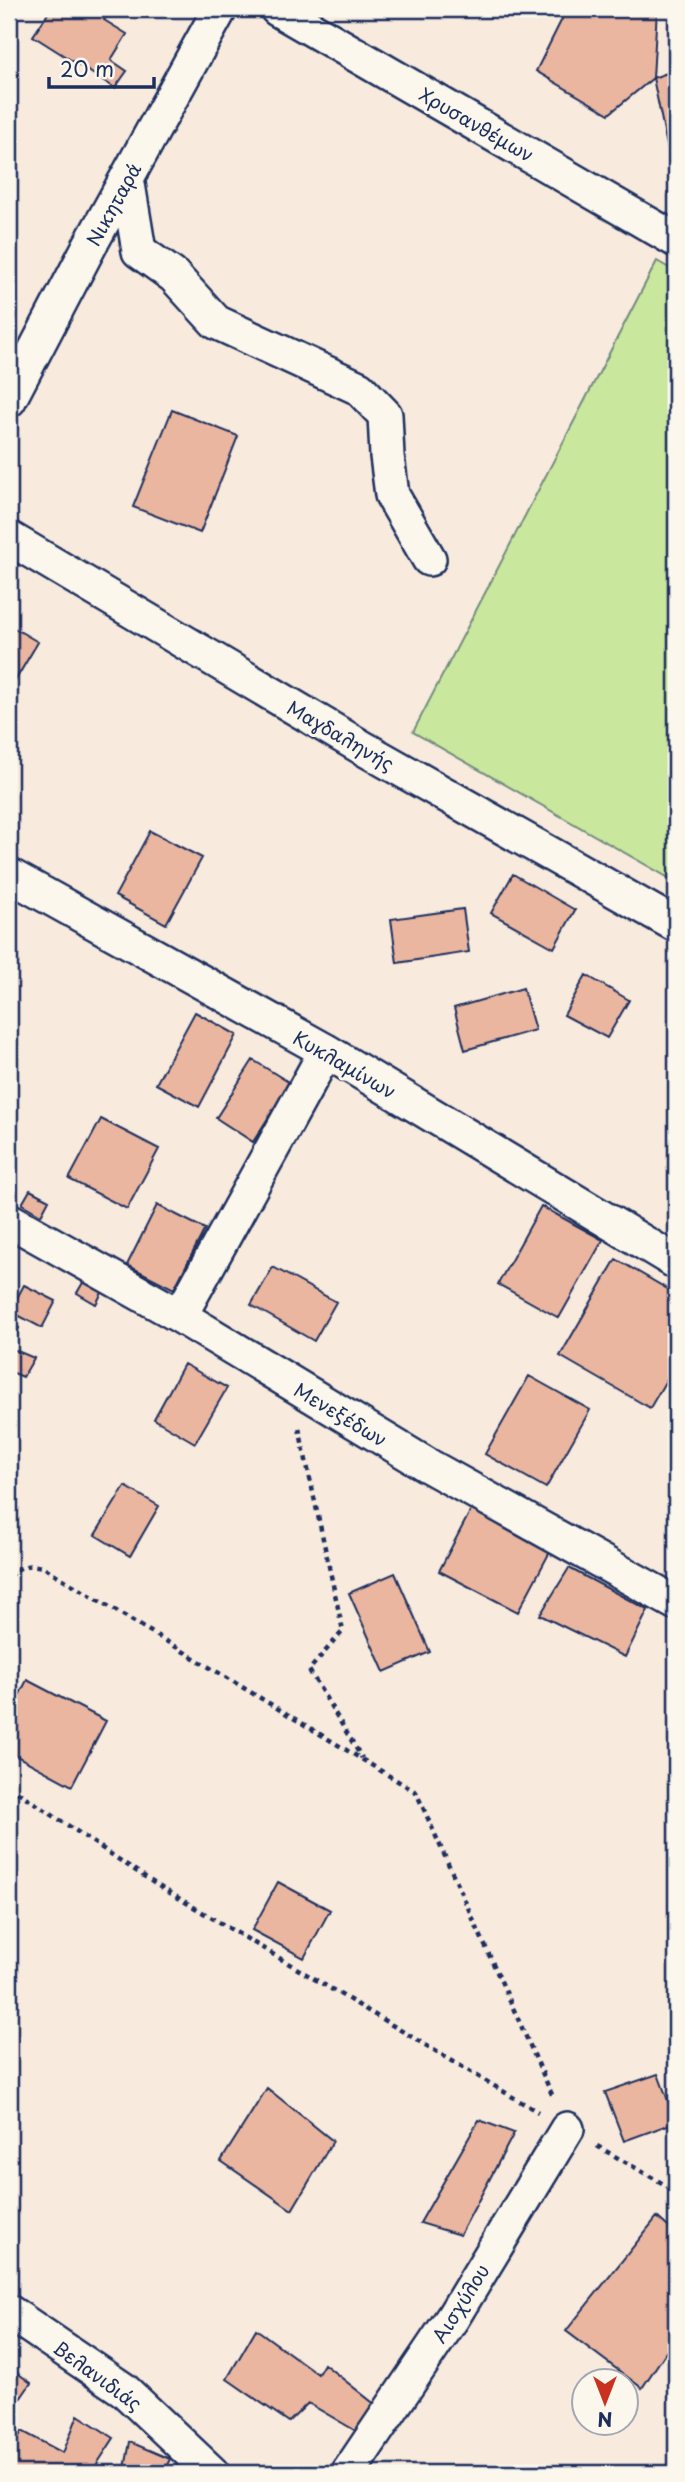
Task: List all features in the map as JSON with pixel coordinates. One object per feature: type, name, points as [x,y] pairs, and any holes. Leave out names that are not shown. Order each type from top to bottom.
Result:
[{"type":"street","name":"Νικηταρά","points":[[9,400],[220,9]]},
{"type":"street","name":"Χρυσανθέμων","points":[[277,9],[676,240]]},
{"type":"street","points":[[127,178],[139,251],[174,276],[216,322],[359,388],[385,415],[392,495],[429,558]]},
{"type":"street","name":"Μαγδαληνής","points":[[9,538],[363,748],[676,925]]},
{"type":"street","name":"Κυκλαμίνων","points":[[9,875],[326,1051],[676,1262]]},
{"type":"street","points":[[180,1316],[326,1051]]},
{"type":"street","name":"Μενεξέδων","points":[[9,1220],[180,1316],[427,1465],[676,1603]]},
{"type":"street","name":"Αισχύλου","points":[[348,2473],[453,2317],[567,2129]]},
{"type":"street","name":"Βελανιδιάς","points":[[9,2312],[124,2390],[212,2473]]},
{"type":"path","points":[[288,1381],[343,1630],[309,1670],[363,1759]]},
{"type":"path","points":[[9,1577],[24,1565],[45,1568],[416,1791],[567,2129]]},
{"type":"path","points":[[9,1786],[160,1887],[676,2191]]},
{"type":"green space","points":[[657,261],[676,272],[676,882],[413,732]]},
{"type":"building","points":[[51,9],[111,9],[104,20],[127,34],[111,60],[127,71],[115,88],[33,36]]},
{"type":"building","points":[[567,9],[657,9],[653,78],[609,114],[536,71]]},
{"type":"building","points":[[676,70],[676,158],[670,160],[653,78]]},
{"type":"building","points":[[172,410],[238,436],[200,533],[133,507]]},
{"type":"building","points":[[9,625],[38,642],[9,691]]},
{"type":"building","points":[[150,831],[202,858],[166,924],[115,896]]},
{"type":"building","points":[[513,874],[575,910],[554,948],[491,913]]},
{"type":"building","points":[[463,909],[469,952],[397,963],[391,919]]},
{"type":"building","points":[[586,975],[629,1000],[607,1038],[564,1015]]},
{"type":"building","points":[[523,988],[535,1030],[465,1050],[454,1008]]},
{"type":"building","points":[[195,1012],[237,1035],[199,1107],[156,1084]]},
{"type":"building","points":[[253,1060],[290,1083],[253,1142],[216,1118]]},
{"type":"building","points":[[101,1119],[159,1149],[127,1209],[69,1179]]},
{"type":"building","points":[[30,1190],[49,1200],[41,1215],[22,1204]]},
{"type":"building","points":[[157,1205],[205,1229],[174,1289],[127,1265]]},
{"type":"building","points":[[541,1206],[603,1240],[559,1318],[498,1284]]},
{"type":"building","points":[[616,1259],[676,1294],[676,1363],[650,1408],[560,1356]]},
{"type":"building","points":[[273,1267],[336,1302],[314,1341],[251,1305]]},
{"type":"building","points":[[85,1279],[104,1289],[96,1304],[77,1293]]},
{"type":"building","points":[[24,1285],[56,1301],[42,1328],[10,1311]]},
{"type":"building","points":[[9,1323],[19,1328],[10,1348],[34,1358],[23,1377],[9,1371]]},
{"type":"building","points":[[184,1364],[227,1388],[195,1443],[154,1419]]},
{"type":"building","points":[[529,1376],[590,1410],[546,1488],[485,1454]]},
{"type":"building","points":[[125,1486],[159,1506],[130,1556],[95,1535]]},
{"type":"building","points":[[473,1506],[552,1548],[518,1612],[439,1571]]},
{"type":"building","points":[[569,1568],[648,1610],[625,1657],[540,1615]]},
{"type":"building","points":[[395,1573],[430,1652],[384,1672],[349,1593]]},
{"type":"building","points":[[27,1680],[106,1721],[72,1786],[9,1752],[9,1715]]},
{"type":"building","points":[[278,1882],[330,1910],[304,1958],[252,1930]]},
{"type":"building","points":[[658,2074],[676,2122],[624,2141],[605,2092]]},
{"type":"building","points":[[267,2088],[333,2141],[292,2210],[221,2161]]},
{"type":"building","points":[[479,2120],[514,2133],[460,2235],[420,2223]]},
{"type":"building","points":[[657,2217],[676,2234],[676,2337],[642,2388],[640,2366],[613,2366],[566,2331]]},
{"type":"building","points":[[256,2329],[318,2374],[324,2364],[377,2406],[356,2431],[308,2403],[289,2422],[227,2379]]},
{"type":"building","points":[[9,2367],[31,2383],[9,2415]]},
{"type":"building","points":[[78,2415],[114,2438],[91,2473],[9,2473],[9,2455],[22,2431],[63,2453]]},
{"type":"building","points":[[130,2442],[170,2459],[163,2473],[124,2473]]}]
